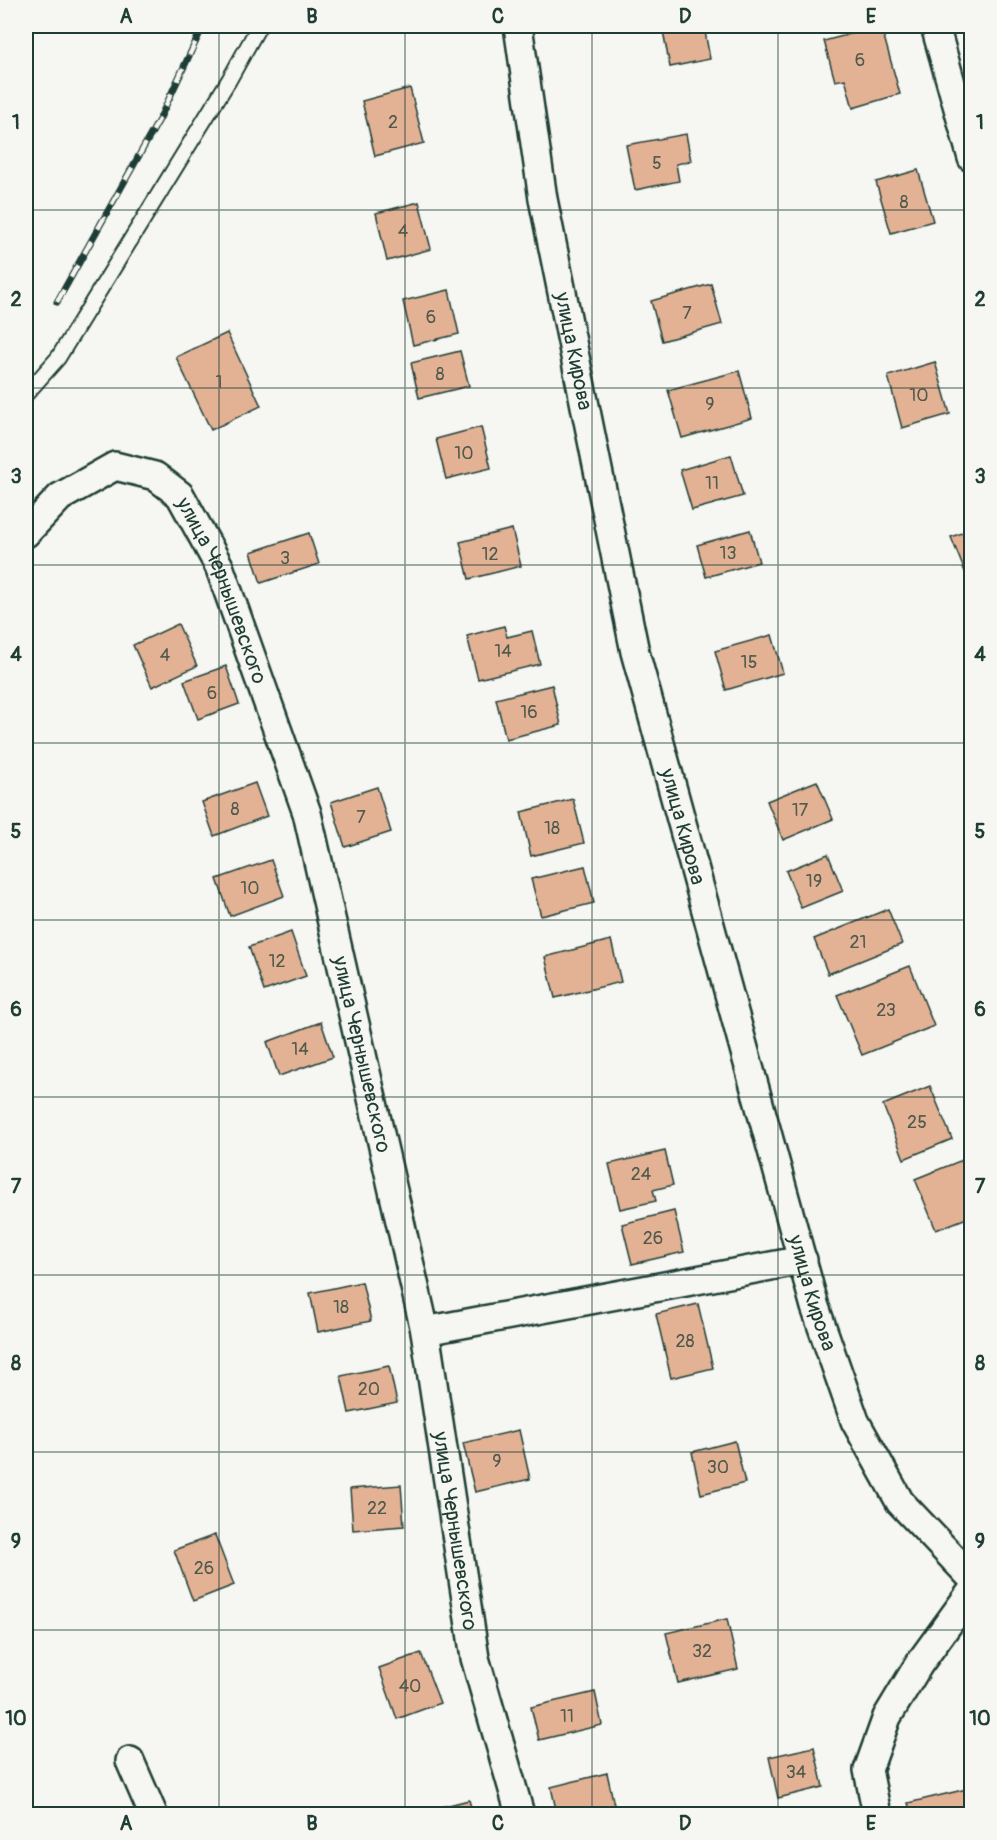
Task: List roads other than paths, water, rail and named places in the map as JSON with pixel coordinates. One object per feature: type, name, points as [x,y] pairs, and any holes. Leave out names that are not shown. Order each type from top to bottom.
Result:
[{"type":"street","name":"улица Кирова","points":[[518,26],[543,199],[635,652],[815,1307],[855,1421],[900,1502],[972,1578]]},
{"type":"street","points":[[934,26],[972,158]]},
{"type":"street","name":"улица Чернышевского","points":[[26,533],[60,497],[115,466],[155,476],[180,495],[219,566],[307,813],[425,1331],[475,1658],[520,1815]]},
{"type":"street","points":[[425,1331],[803,1260]]},
{"type":"street","points":[[877,1815],[868,1770],[888,1717],[919,1664],[972,1591]]},
{"type":"street","points":[[130,1761],[153,1815]]},
{"type":"lane","points":[[26,394],[58,358],[223,89],[259,26]]},
{"type":"railway","points":[[57,302],[160,118],[203,26]]}]
